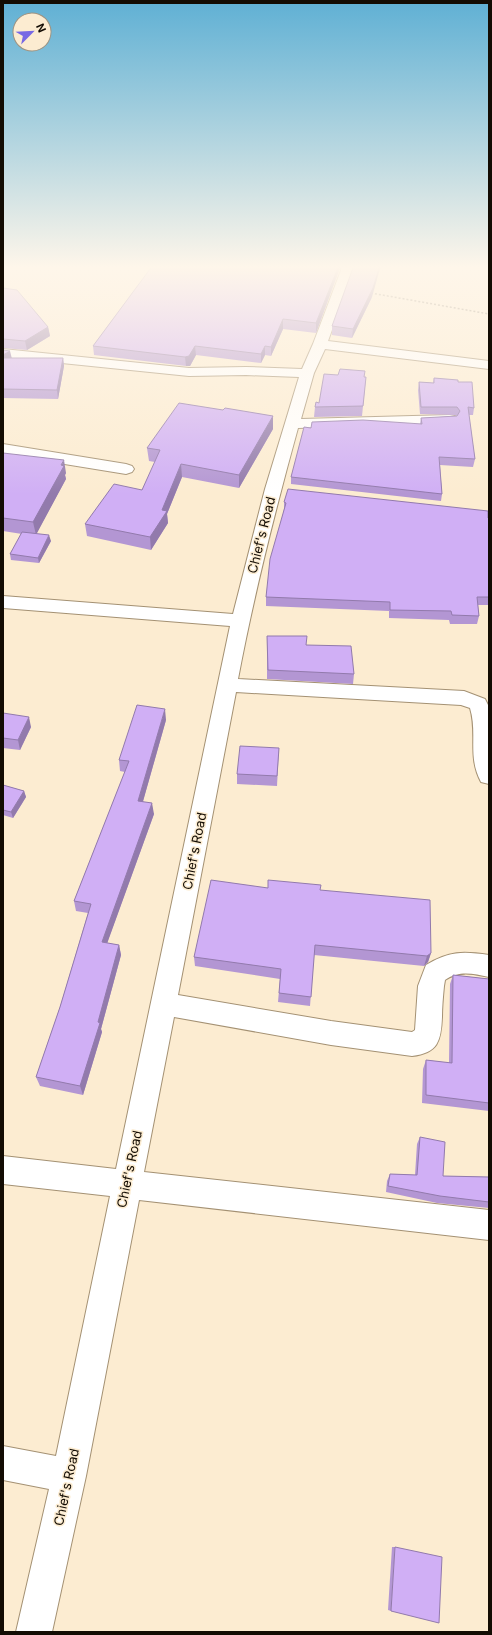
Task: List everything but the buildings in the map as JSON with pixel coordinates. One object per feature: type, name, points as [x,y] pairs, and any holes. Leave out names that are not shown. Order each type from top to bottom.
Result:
[{"type":"street","points":[[320,344],[489,365]]},
{"type":"street","name":"Chief's Road","points":[[34,1632],[68,1476],[240,621],[280,490],[293,424],[307,373],[320,344]]},
{"type":"street","points":[[3,353],[189,372],[246,371],[307,373]]},
{"type":"street","points":[[293,424],[450,419]]},
{"type":"street","points":[[3,449],[126,469]]},
{"type":"street","points":[[3,602],[240,621]]},
{"type":"street","points":[[226,685],[464,698],[478,704],[483,718],[484,762],[489,776]]},
{"type":"street","points":[[164,1004],[331,1033],[412,1044],[420,1043],[428,1036],[431,986],[435,973],[454,962],[465,962],[489,966]]},
{"type":"street","points":[[3,1170],[489,1225]]},
{"type":"street","points":[[3,1463],[68,1476]]}]
